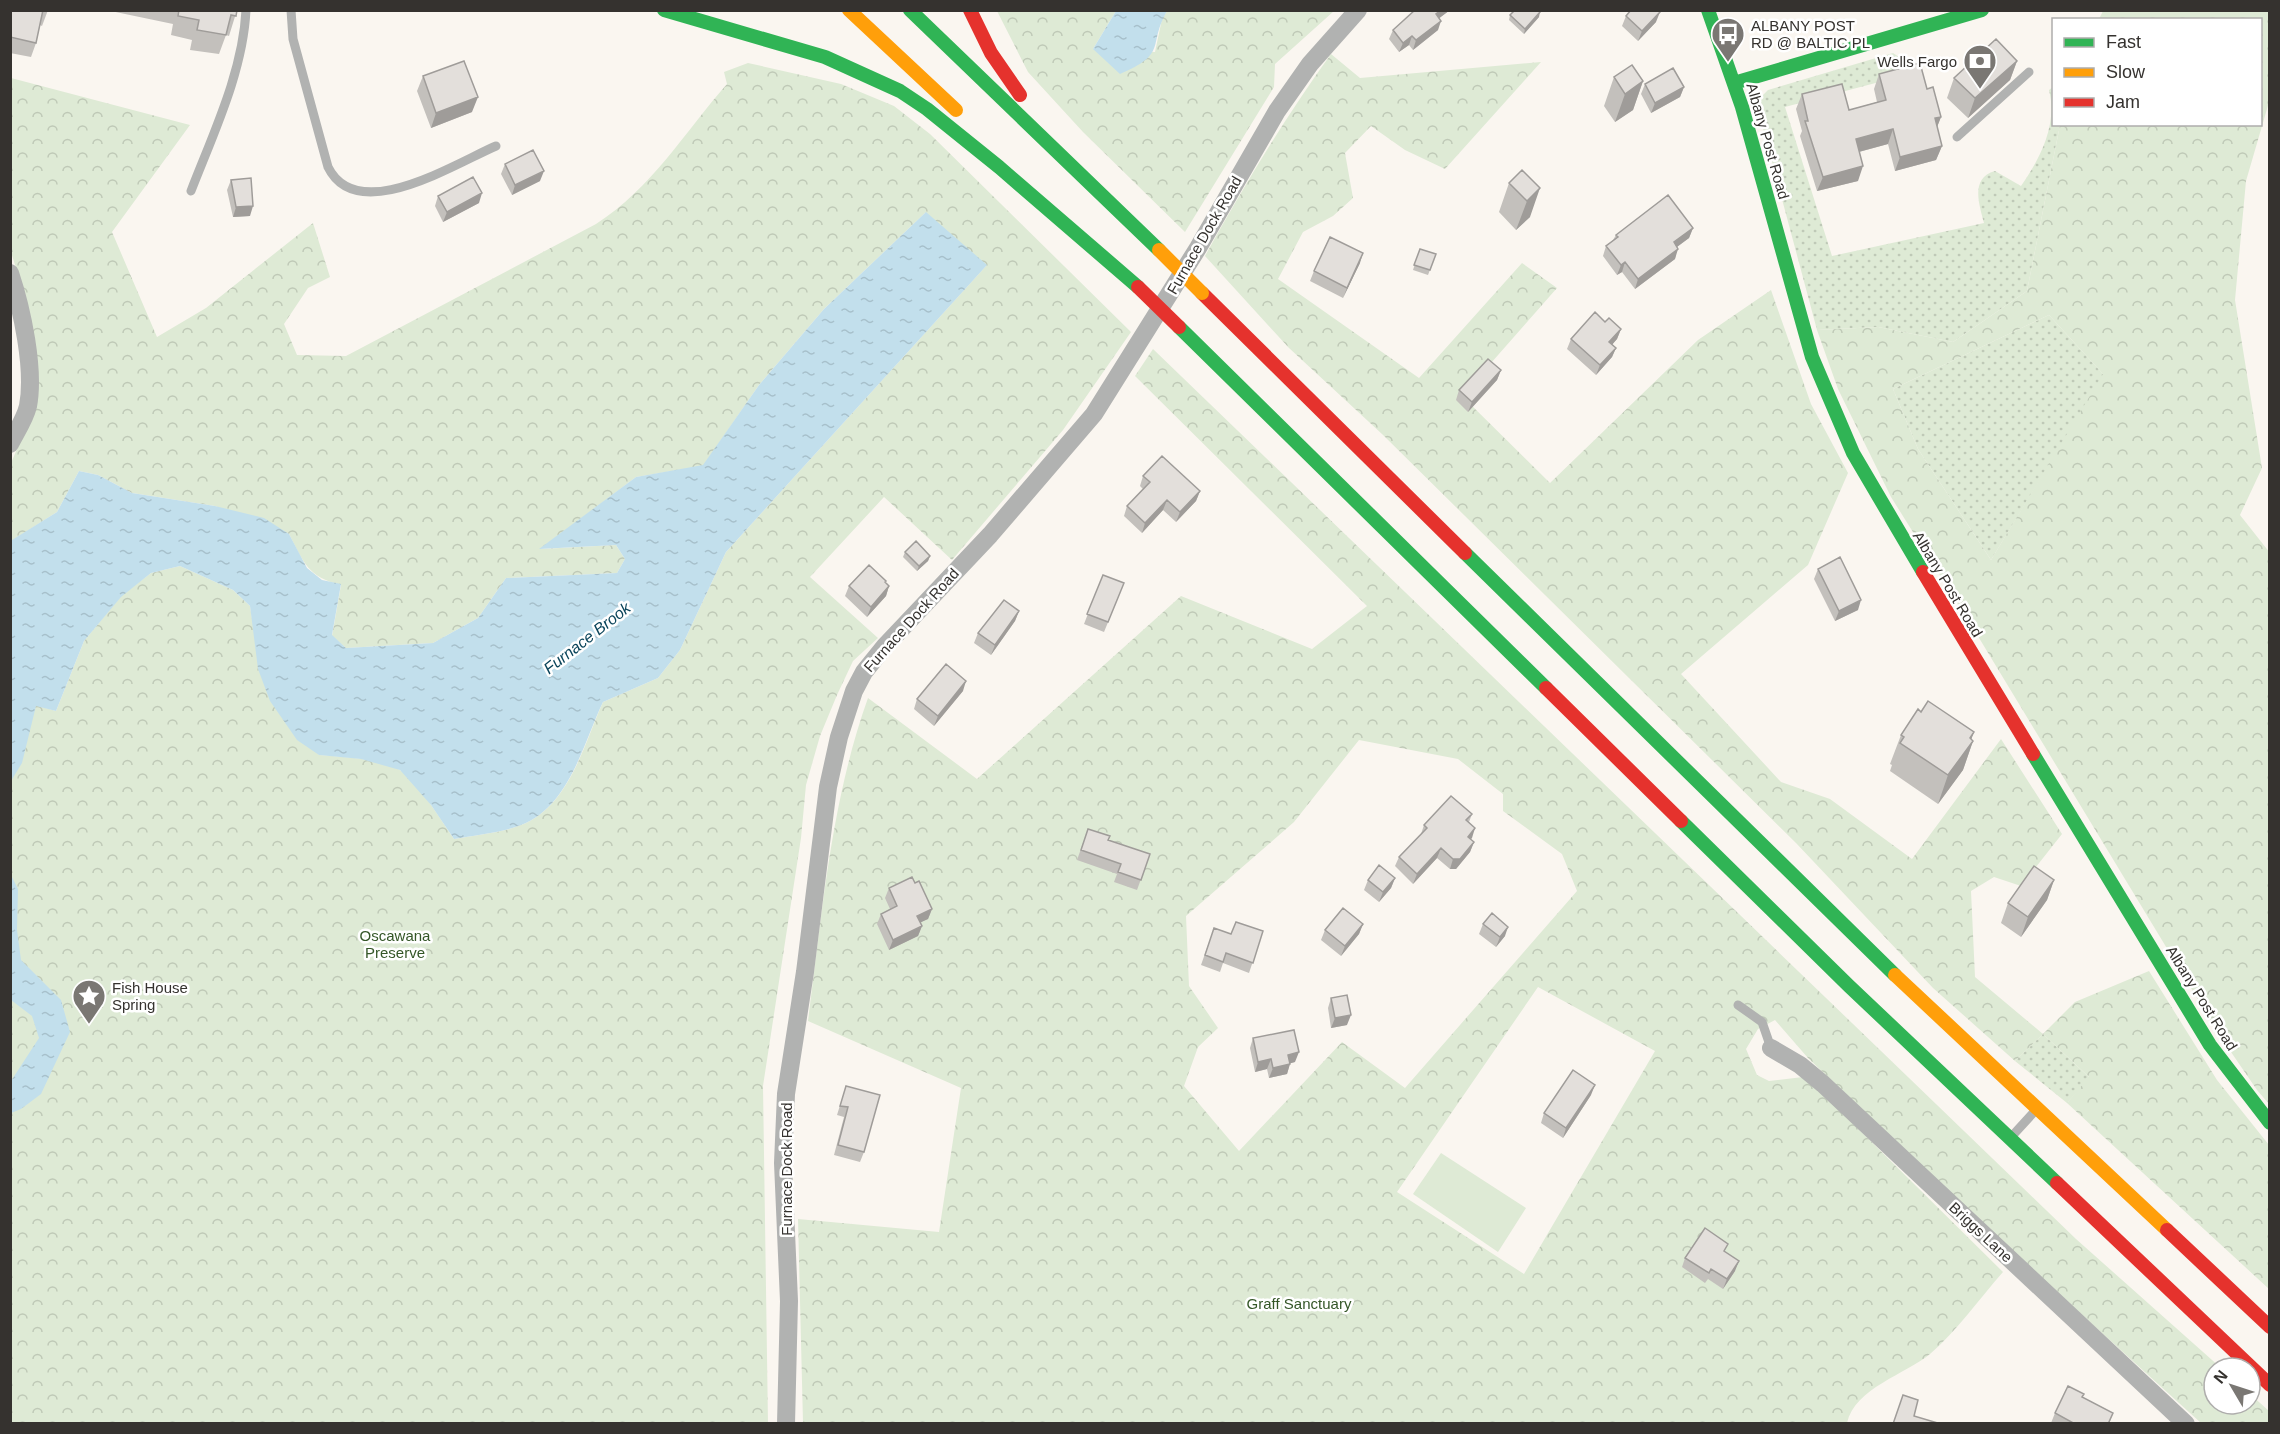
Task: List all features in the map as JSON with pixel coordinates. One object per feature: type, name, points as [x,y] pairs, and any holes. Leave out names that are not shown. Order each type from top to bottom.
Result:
[{"type":"main road","points":[[664,10],[794,47],[858,70],[900,91],[927,109],[999,167],[1138,287]]},
{"type":"main road","points":[[849,10],[963,117]]},
{"type":"main road","points":[[910,10],[1159,250],[1876,957],[2270,1327]]},
{"type":"main road","points":[[970,10],[1007,78],[1030,107],[1159,250]]},
{"type":"main road","name":"Albany Post Road","points":[[1708,10],[1734,84],[1812,357],[1853,453],[1968,648],[2198,1026],[2230,1073],[2270,1123]]},
{"type":"main road","points":[[1734,84],[1982,10]]},
{"type":"main road","points":[[980,132],[1841,978],[2270,1384]]},
{"type":"street","name":"Furnace Dock Road","points":[[786,1424],[789,1311],[783,1163],[786,1094],[805,972],[828,787],[839,737],[854,691],[864,672],[885,646],[990,535],[1094,414],[1198,248],[1277,111],[1310,64],[1358,10]]},
{"type":"street","points":[[10,273],[25,342],[29,389],[28,408],[10,444]]},
{"type":"street","name":"Briggs Lane","points":[[1771,1048],[1800,1065],[1822,1084],[2186,1424]]},
{"type":"lane","points":[[191,191],[227,96],[245,28],[246,10]]},
{"type":"lane","points":[[291,10],[293,39],[328,167],[335,181],[362,193],[391,192],[496,146]]},
{"type":"lane","points":[[1957,137],[2029,72]]},
{"type":"lane","points":[[1738,1005],[1762,1022],[1771,1048]]},
{"type":"lane","points":[[2009,1139],[2037,1109]]},
{"type":"green space","points":[[997,11],[1116,11],[1093,49],[1155,52],[1162,19],[1167,11],[1334,11],[1275,64],[1274,87],[1185,232],[1083,132],[1028,72]]},
{"type":"green space","points":[[2103,11],[2269,11],[2269,102],[2246,181],[2235,300],[2262,468],[2240,515],[2270,553],[2269,1104],[2220,1036],[1891,497],[1838,389],[1817,330],[1878,327],[1953,342],[2027,291],[2060,126],[2262,126],[2262,18],[2100,18]],"holes":[[[2049,315],[2103,374],[1991,560],[1918,449],[1893,389]]]},
{"type":"green space","points":[[1893,53],[1916,68],[1917,72],[1785,107],[1832,256],[1984,223],[1978,192],[1982,179],[1995,171],[2021,186],[2041,153],[2045,141],[2051,116],[2049,90],[2052,88],[2052,126],[2060,126],[2027,291],[1953,342],[1878,327],[1817,330],[1760,117],[1757,101],[1768,90]]},
{"type":"green space","points":[[1331,54],[1360,78],[1541,62],[1445,169],[1405,150],[1371,126],[1345,153],[1353,198],[1333,216],[1303,232],[1278,279],[1419,378],[1522,263],[1557,288],[1462,396],[1550,483],[1698,340],[1771,290],[1811,404],[1848,473],[1808,565],[1681,674],[1781,782],[1830,799],[1912,859],[2001,739],[2062,834],[2021,886],[1994,877],[1971,891],[1975,977],[2043,1034],[2015,1061],[1933,988],[1796,843],[1382,434],[1289,348],[1205,256],[1265,153]]},
{"type":"green space","name":"Oscawana Preserve","points":[[748,63],[841,84],[894,106],[930,134],[1131,332],[1063,430],[952,560],[884,497],[810,577],[878,638],[853,661],[820,736],[806,785],[801,838],[763,1086],[768,1423],[11,1423],[11,698],[56,711],[84,641],[121,596],[151,573],[180,566],[233,590],[250,606],[254,631],[319,755],[369,760],[398,769],[420,790],[454,839],[497,832],[521,825],[538,816],[563,789],[581,755],[603,702],[658,678],[680,650],[726,552],[986,266],[925,213],[824,309],[759,385],[703,466],[636,477],[541,549],[616,545],[625,559],[617,573],[506,578],[478,618],[433,643],[346,648],[332,636],[341,585],[314,573],[303,561],[289,534],[215,506],[132,493],[98,475],[79,471],[57,512],[13,540],[11,545],[11,463],[30,419],[24,294],[11,252],[11,78],[190,125],[112,232],[157,337],[206,308],[313,223],[330,277],[308,288],[284,324],[297,355],[346,356],[596,224],[616,210],[651,177],[727,84],[724,72]]},
{"type":"green space","points":[[2049,315],[2104,375],[1991,560],[1918,449],[1893,389]]},
{"type":"green space","name":"Graff Sanctuary","points":[[1153,349],[2076,1239],[2208,1356],[2202,1356],[2202,1416],[2262,1416],[2262,1405],[2269,1411],[2269,1423],[2201,1423],[1994,1235],[1808,1058],[1775,1020],[1758,1029],[1746,1049],[1757,1075],[1769,1081],[1803,1077],[1816,1087],[2003,1272],[1940,1345],[1920,1361],[1870,1391],[1852,1411],[1847,1423],[803,1423],[798,1219],[939,1232],[961,1088],[808,1021],[836,817],[855,737],[868,698],[977,779],[1181,596],[1312,649],[1367,606],[1135,376]],"holes":[[[1359,740],[1458,759],[1503,794],[1503,811],[1562,854],[1577,891],[1405,1088],[1342,1042],[1239,1151],[1184,1086],[1198,1047],[1218,1028],[1189,986],[1186,916],[1294,822]],[[1538,987],[1655,1051],[1524,1274],[1397,1192]]]},
{"type":"green space","points":[[2149,971],[2217,1080],[2269,1145],[2269,1289],[2067,1103],[2089,1077],[2043,1034],[2075,1002]]},
{"type":"green space","points":[[2043,1034],[2090,1078],[2067,1103],[2015,1061]]},
{"type":"green space","points":[[1441,1153],[1526,1208],[1498,1252],[1413,1194]]},
{"type":"water","points":[[1116,11],[1167,11],[1151,54],[1135,67],[1120,74],[1093,49]]},
{"type":"water","name":"Furnace Brook","points":[[926,212],[987,265],[726,552],[680,650],[658,678],[603,702],[581,755],[563,789],[537,816],[521,825],[505,830],[454,839],[431,805],[400,770],[361,759],[319,755],[297,740],[270,701],[258,669],[250,606],[233,590],[180,566],[151,573],[121,597],[84,641],[56,711],[36,706],[22,763],[11,781],[12,540],[57,512],[79,471],[98,475],[132,493],[215,506],[264,518],[289,534],[307,568],[322,580],[341,584],[332,635],[346,648],[433,643],[478,618],[506,578],[617,573],[625,559],[616,545],[539,549],[636,477],[703,465],[759,385],[824,309]]},
{"type":"water","points":[[10,873],[18,889],[17,930],[21,960],[61,1000],[70,1032],[41,1094],[21,1109],[11,1113],[11,1081],[39,1038],[32,1016],[11,1000]]},
{"type":"building","points":[[10,10],[43,10],[36,43],[10,37]]},
{"type":"building","points":[[179,10],[237,10],[236,16],[231,15],[226,35],[197,30],[199,20],[178,16]]},
{"type":"building","points":[[1415,10],[1441,10],[1436,14],[1441,21],[1416,40],[1412,36],[1403,43],[1393,30]]},
{"type":"building","points":[[1515,10],[1538,10],[1540,12],[1525,29],[1510,15]]},
{"type":"building","points":[[1631,10],[1658,10],[1660,12],[1642,31],[1626,16]]},
{"type":"building","points":[[1996,39],[2017,61],[1975,98],[1954,78]]},
{"type":"building","points":[[464,61],[478,97],[436,113],[423,76]]},
{"type":"building","points":[[1920,63],[1927,89],[1933,87],[1941,117],[1935,118],[1942,146],[1900,157],[1893,129],[1856,139],[1863,166],[1823,177],[1805,121],[1808,121],[1802,94],[1842,84],[1849,110],[1886,100],[1879,74]]},
{"type":"building","points":[[1632,65],[1643,81],[1625,94],[1614,77]]},
{"type":"building","points":[[1673,68],[1684,87],[1655,103],[1645,84]]},
{"type":"building","points":[[533,150],[544,171],[515,185],[505,164]]},
{"type":"building","points":[[1522,170],[1540,188],[1527,201],[1509,183]]},
{"type":"building","points":[[473,177],[482,193],[447,212],[438,196]]},
{"type":"building","points":[[251,178],[253,206],[236,207],[231,180]]},
{"type":"building","points":[[1668,195],[1693,228],[1674,242],[1678,249],[1638,279],[1625,262],[1621,265],[1606,246],[1618,237],[1616,235]]},
{"type":"building","points":[[1330,237],[1363,253],[1347,288],[1314,271]]},
{"type":"building","points":[[1420,249],[1436,254],[1430,270],[1414,265]]},
{"type":"building","points":[[1595,312],[1605,322],[1609,318],[1621,329],[1609,342],[1616,348],[1600,365],[1571,339]]},
{"type":"building","points":[[1488,359],[1501,370],[1472,402],[1459,390]]},
{"type":"building","points":[[1162,456],[1200,491],[1180,512],[1167,500],[1145,523],[1127,506],[1150,482],[1143,476]]},
{"type":"building","points":[[916,541],[930,556],[919,566],[905,552]]},
{"type":"building","points":[[1840,557],[1861,600],[1839,611],[1818,569]]},
{"type":"building","points":[[869,565],[889,586],[871,607],[849,586]]},
{"type":"building","points":[[1103,575],[1124,583],[1108,622],[1087,614]]},
{"type":"building","points":[[1004,600],[1019,611],[995,645],[978,633]]},
{"type":"building","points":[[946,664],[966,681],[938,716],[917,699]]},
{"type":"building","points":[[1928,701],[1974,732],[1970,738],[1973,741],[1948,775],[1900,743],[1904,737],[1901,735],[1918,709],[1921,712]]},
{"type":"building","points":[[1451,796],[1472,814],[1466,820],[1475,828],[1468,837],[1474,842],[1460,859],[1453,859],[1441,848],[1417,874],[1399,857],[1427,828],[1424,825]]},
{"type":"building","points":[[1088,829],[1110,836],[1108,840],[1150,854],[1141,880],[1118,872],[1121,864],[1081,850]]},
{"type":"building","points":[[1379,865],[1395,878],[1383,892],[1368,880]]},
{"type":"building","points":[[2034,866],[2054,880],[2028,917],[2008,903]]},
{"type":"building","points":[[912,877],[915,883],[919,881],[932,909],[917,916],[922,926],[893,940],[881,914],[897,906],[889,888]]},
{"type":"building","points":[[1343,908],[1363,924],[1345,946],[1325,930]]},
{"type":"building","points":[[1492,913],[1508,927],[1500,937],[1483,924]]},
{"type":"building","points":[[1236,922],[1263,931],[1253,963],[1226,953],[1223,962],[1205,955],[1214,928],[1231,934]]},
{"type":"building","points":[[1347,995],[1351,1015],[1335,1018],[1331,998]]},
{"type":"building","points":[[1294,1030],[1299,1052],[1288,1055],[1290,1064],[1273,1068],[1271,1059],[1258,1062],[1253,1038]]},
{"type":"building","points":[[1573,1070],[1595,1085],[1566,1128],[1544,1113]]},
{"type":"building","points":[[846,1086],[880,1095],[864,1152],[838,1145],[848,1107],[840,1106]]},
{"type":"building","points":[[1705,1228],[1728,1244],[1724,1251],[1739,1261],[1727,1279],[1711,1269],[1709,1273],[1685,1258]]},
{"type":"building","points":[[2068,1386],[2084,1394],[2082,1397],[2113,1413],[2108,1424],[2075,1424],[2055,1413]]},
{"type":"building","points":[[1903,1395],[1918,1400],[1914,1416],[1941,1424],[1893,1424]]},
{"type":"traffic: fast","points":[[664,10],[825,57],[900,91],[927,109],[999,167],[1138,287]]},
{"type":"traffic: fast","points":[[910,10],[1159,250]]},
{"type":"traffic: fast","points":[[1708,10],[1742,107],[1812,357],[1853,453],[1923,572]]},
{"type":"traffic: fast","points":[[1734,83],[1982,10]]},
{"type":"traffic: fast","points":[[1179,327],[1546,688]]},
{"type":"traffic: fast","points":[[1465,553],[1895,975]]},
{"type":"traffic: fast","points":[[2033,754],[2210,1045],[2270,1123]]},
{"type":"traffic: fast","points":[[1681,821],[1849,986],[2057,1183]]},
{"type":"traffic: slow","points":[[849,10],[956,110]]},
{"type":"traffic: slow","points":[[1159,250],[1202,293]]},
{"type":"traffic: slow","points":[[1895,975],[2167,1230]]},
{"type":"traffic: jam","points":[[970,10],[991,53],[1020,95]]},
{"type":"traffic: jam","points":[[1138,287],[1179,327]]},
{"type":"traffic: jam","points":[[1202,293],[1465,553]]},
{"type":"traffic: jam","points":[[1923,572],[2033,754]]},
{"type":"traffic: jam","points":[[1546,688],[1681,821]]},
{"type":"traffic: jam","points":[[2057,1183],[2270,1385]]},
{"type":"traffic: jam","points":[[2167,1230],[2270,1327]]},
{"type":"place","name":"ALBANY POST RD @ BALTIC PL","points":[[1728,63]]},
{"type":"place","name":"Wells Fargo","points":[[1980,90]]},
{"type":"place","name":"Fish House Spring","points":[[89,1025]]}]
